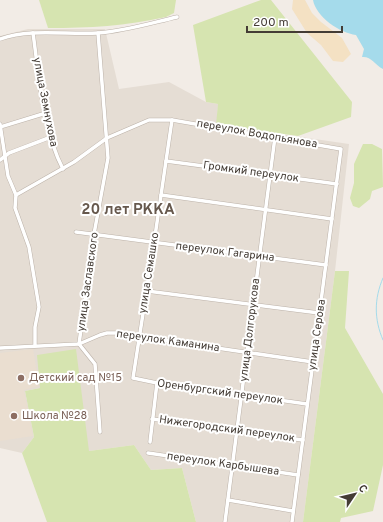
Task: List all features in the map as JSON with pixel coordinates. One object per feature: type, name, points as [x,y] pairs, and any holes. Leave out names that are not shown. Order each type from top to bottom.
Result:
[{"type":"street","points":[[0,39],[33,33],[98,33],[119,30],[176,17]]},
{"type":"street","name":"улица Земнухова","points":[[33,33],[51,137],[56,155],[63,169]]},
{"type":"street","name":"улица Заславского","points":[[98,33],[108,158],[94,234],[79,344],[95,364],[100,432]]},
{"type":"street","points":[[35,345],[35,327],[39,307],[29,247],[15,208],[16,195],[8,176],[0,126],[46,113]]},
{"type":"street","name":"переулок Водопьянова","points":[[16,195],[63,169],[107,138],[149,120],[172,120],[341,149]]},
{"type":"street","name":"улица Семашко","points":[[133,378],[172,120]]},
{"type":"street","points":[[0,160],[9,153],[51,137]]},
{"type":"street","name":"улица Долгорукова","points":[[225,522],[275,137]]},
{"type":"street","name":"улица Серова","points":[[292,522],[341,149]]},
{"type":"street","name":"Громкий переулок","points":[[166,161],[337,184]]},
{"type":"street","points":[[161,195],[332,220]]},
{"type":"street","name":"переулок Гагарина","points":[[76,232],[326,265]]},
{"type":"street","points":[[146,291],[320,313]]},
{"type":"street","name":"переулок Каманина","points":[[0,348],[35,345],[79,344],[107,333],[139,336],[313,362]]},
{"type":"street","name":"Оренбургский переулок","points":[[133,378],[157,383],[308,404]]},
{"type":"street","points":[[150,442],[157,383]]},
{"type":"street","name":"Нижегородский переулок","points":[[152,419],[303,440]]},
{"type":"street","name":"переулок Карбышева","points":[[148,453],[298,475]]},
{"type":"street","points":[[228,500],[293,511]]},
{"type":"shaded area","points":[[28,29],[105,29],[119,89],[169,82],[206,102],[218,104],[217,125],[349,144],[335,271],[303,522],[196,522],[182,468],[151,470],[134,445],[89,451],[40,388],[25,391],[34,437],[22,453],[0,448],[0,36]]},
{"type":"shaded area","points":[[33,349],[39,386],[24,390],[33,436],[0,441],[0,353]]},
{"type":"green space","points":[[39,0],[176,0],[174,13],[166,17],[136,23],[107,26],[48,28]]},
{"type":"green space","points":[[261,0],[271,0],[352,102],[351,117],[298,136],[216,125],[218,104],[206,102],[193,25]]},
{"type":"green space","points":[[363,144],[372,144],[382,149],[383,187],[372,191],[370,199],[359,208],[353,206],[350,198],[354,183],[354,164]]},
{"type":"green space","points":[[335,271],[349,271],[345,328],[383,394],[383,465],[373,511],[341,518],[340,522],[303,522]]},
{"type":"green space","points":[[76,349],[89,451],[134,445],[151,470],[182,468],[196,522],[47,522],[22,453],[34,437],[25,391],[40,388],[37,355]]},
{"type":"sand","points":[[293,0],[305,0],[312,13],[342,38],[351,54],[343,62],[333,61],[321,45],[307,33],[292,9]]},
{"type":"water","points":[[313,0],[383,0],[383,69],[370,59],[362,57],[364,49],[356,35],[336,28],[319,12]]},
{"type":"waterway","points":[[383,278],[378,294],[376,309],[378,324],[383,340]]},
{"type":"place","name":"Детский сад №15","points":[[21,378]]},
{"type":"place","name":"Школа №28","points":[[14,416]]},
{"type":"district","name":"20 лет РККА","points":[[128,210]]}]
